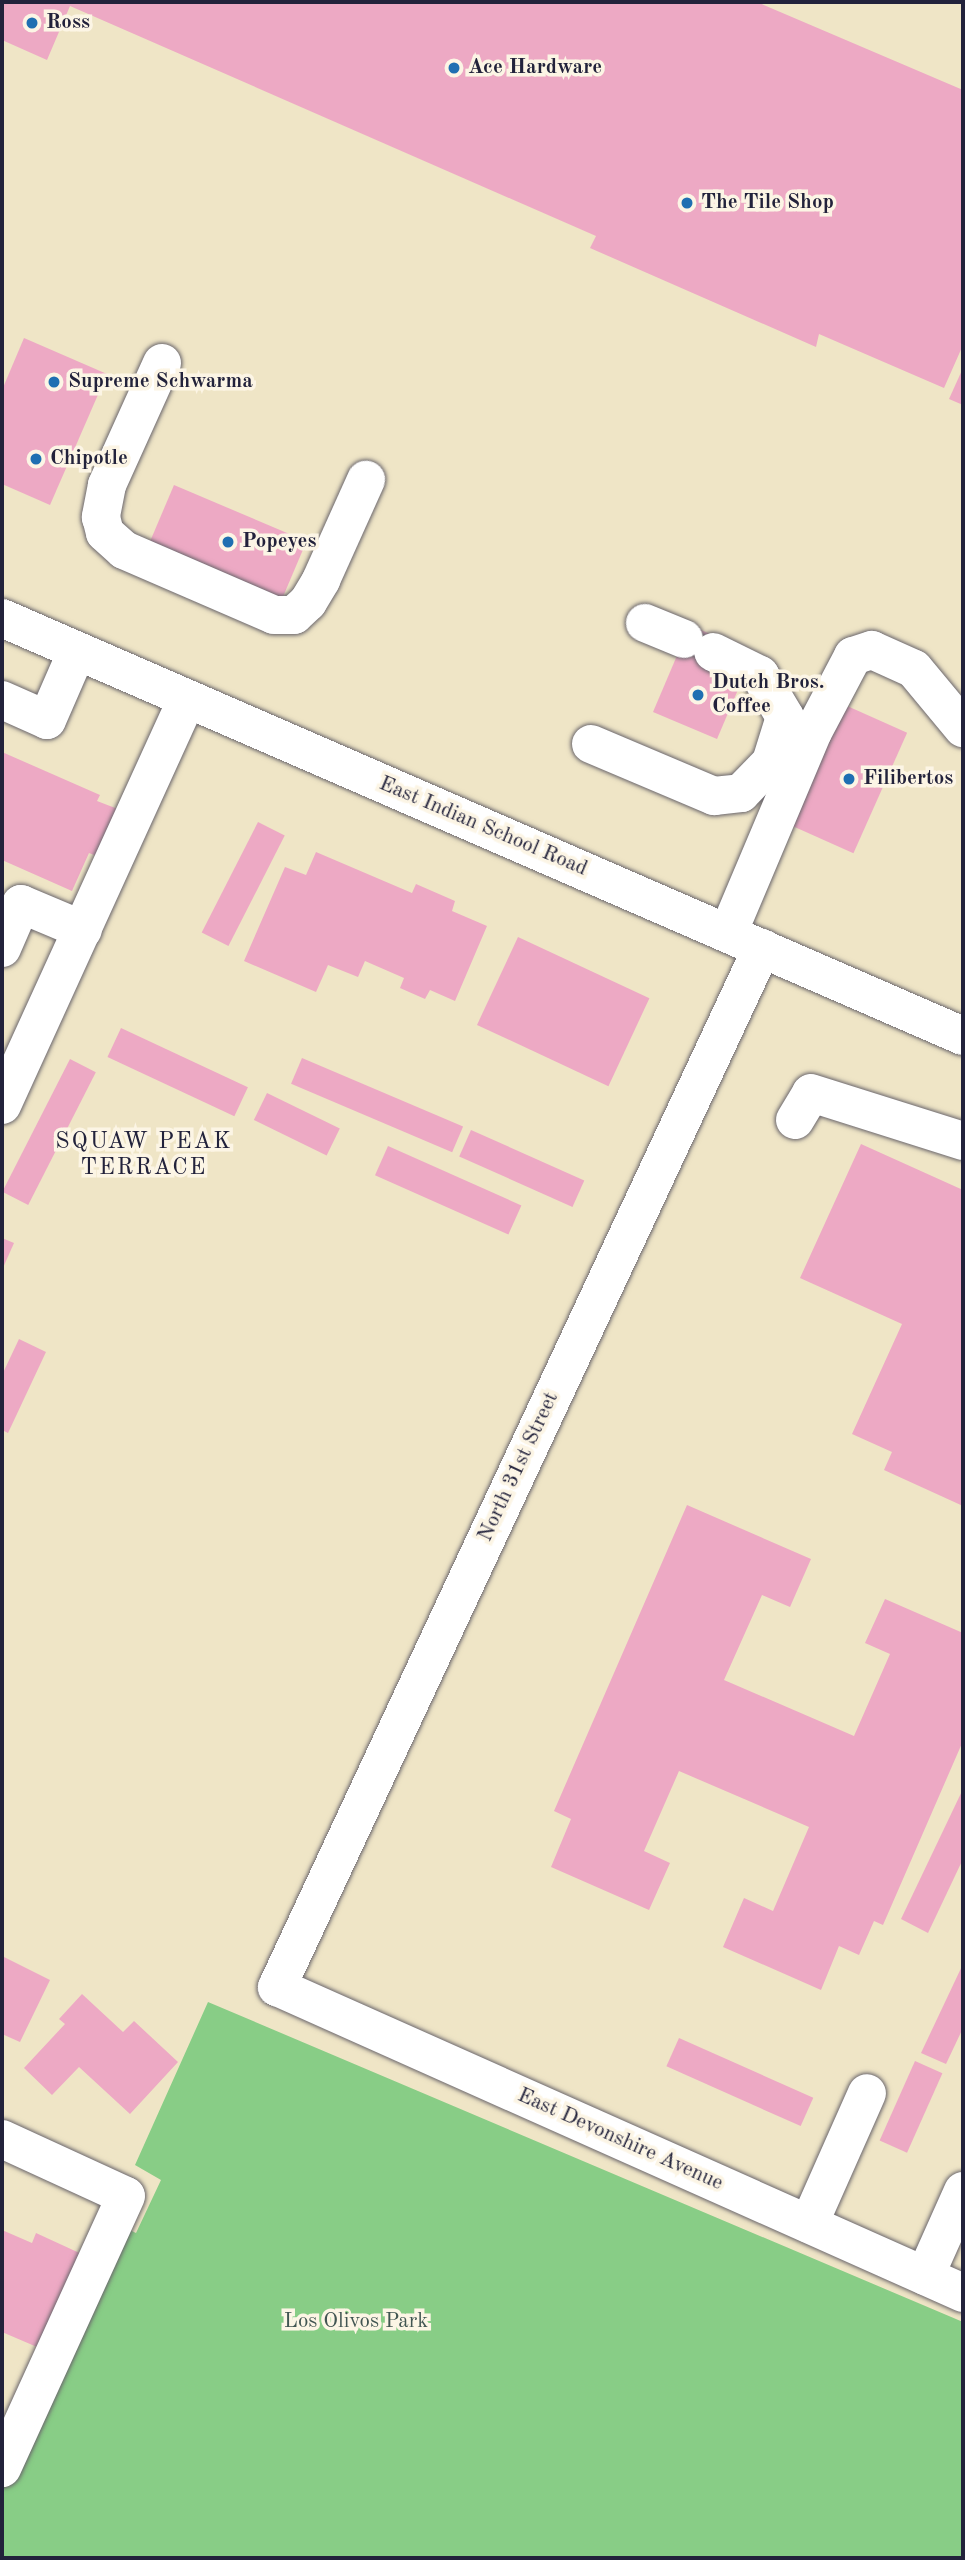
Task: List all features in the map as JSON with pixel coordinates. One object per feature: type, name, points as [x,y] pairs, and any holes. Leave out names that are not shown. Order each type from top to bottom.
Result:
[{"type":"street","points":[[162,363],[107,485],[100,517],[105,533],[124,550],[274,615],[294,615],[308,602],[321,580],[366,480]]},
{"type":"street","name":"East Indian School Road","points":[[2,618],[963,1036]]},
{"type":"street","points":[[591,744],[714,796],[741,793],[771,762],[785,717],[760,675],[645,623]]},
{"type":"street","name":"North 31st Street","points":[[277,1987],[745,940],[813,732],[853,656],[872,650],[914,669],[963,728]]},
{"type":"street","points":[[2,701],[47,720],[77,651]]},
{"type":"street","points":[[2,1105],[187,699]]},
{"type":"street","points":[[2,948],[21,904],[83,930]]},
{"type":"street","points":[[795,1121],[811,1093],[963,1140]]},
{"type":"street","name":"East Devonshire Avenue","points":[[277,1987],[963,2293]]},
{"type":"street","points":[[809,2224],[867,2092]]},
{"type":"street","points":[[2,2139],[126,2196],[2,2468]]},
{"type":"street","points":[[925,2276],[963,2191]]},
{"type":"green space","name":"Los Olivos Park","points":[[208,2002],[963,2322],[963,2558],[2,2558],[2,2476],[117,2224],[136,2233],[161,2180],[135,2165]]},
{"type":"building","points":[[2,2],[757,2],[963,90],[963,345],[944,388],[819,334],[816,347],[590,248],[596,236],[70,6],[47,60],[2,40]]},
{"type":"building","points":[[24,338],[107,374],[50,505],[2,484],[2,390]]},
{"type":"building","points":[[963,368],[963,405],[949,399]]},
{"type":"building","name":"Popeyes","points":[[174,485],[307,541],[282,599],[149,543]]},
{"type":"building","name":"Dutch Bros. Coffee","points":[[690,625],[719,638],[743,678],[717,739],[653,712]]},
{"type":"building","name":"Filibertos","points":[[845,705],[907,733],[853,853],[791,826]]},
{"type":"building","points":[[2,752],[100,795],[97,801],[123,811],[102,858],[89,853],[72,891],[2,860]]},
{"type":"building","points":[[258,822],[285,836],[228,946],[202,932]]},
{"type":"building","points":[[316,852],[412,893],[416,884],[455,901],[452,911],[487,926],[455,1001],[430,990],[425,999],[400,988],[404,978],[365,961],[358,977],[328,965],[316,992],[244,961],[285,867],[306,875]]},
{"type":"building","points":[[518,937],[649,998],[608,1086],[477,1025]]},
{"type":"building","points":[[121,1028],[248,1087],[234,1116],[107,1057]]},
{"type":"building","points":[[302,1058],[463,1126],[452,1152],[291,1084]]},
{"type":"building","points":[[70,1059],[96,1072],[28,1205],[2,1192]]},
{"type":"building","points":[[267,1093],[340,1129],[327,1155],[254,1120]]},
{"type":"building","points":[[471,1130],[584,1180],[572,1207],[459,1156]]},
{"type":"building","points":[[861,1144],[963,1190],[963,1506],[884,1470],[892,1452],[852,1434],[902,1324],[800,1278]]},
{"type":"building","points":[[388,1146],[521,1205],[508,1235],[375,1175]]},
{"type":"building","points":[[2,1238],[14,1243],[2,1270]]},
{"type":"building","points":[[19,1339],[46,1352],[8,1433],[2,1430],[2,1375]]},
{"type":"building","points":[[687,1505],[811,1559],[790,1607],[762,1595],[724,1680],[854,1736],[890,1654],[865,1643],[885,1599],[963,1633],[963,1741],[883,1925],[874,1921],[859,1955],[839,1946],[821,1990],[723,1947],[744,1898],[773,1911],[809,1827],[679,1771],[644,1851],[670,1863],[649,1910],[551,1867],[571,1819],[554,1811]]},
{"type":"building","points":[[963,1789],[963,1859],[928,1933],[901,1919]]},
{"type":"building","points":[[2,1956],[50,1980],[20,2042],[2,2034]]},
{"type":"building","points":[[963,1964],[963,2028],[946,2064],[921,2053]]},
{"type":"building","points":[[82,1994],[123,2032],[134,2021],[178,2062],[130,2114],[79,2067],[52,2095],[24,2068],[65,2024],[59,2019]]},
{"type":"building","points":[[679,2038],[813,2098],[801,2126],[666,2066]]},
{"type":"building","points":[[915,2061],[942,2073],[907,2153],[880,2140]]},
{"type":"building","points":[[2,2230],[32,2243],[36,2233],[86,2256],[44,2350],[2,2332]]},
{"type":"place","name":"Ross","points":[[32,23]]},
{"type":"place","name":"Ace Hardware","points":[[454,68]]},
{"type":"place","name":"The Tile Shop","points":[[687,203]]},
{"type":"place","name":"Supreme Schwarma","points":[[54,382]]},
{"type":"place","name":"Chipotle","points":[[36,459]]},
{"type":"place","name":"Popeyes","points":[[228,542]]},
{"type":"place","name":"Dutch Bros. Coffee","points":[[698,695]]},
{"type":"place","name":"Filibertos","points":[[849,779]]},
{"type":"district","name":"SQUAW PEAK TERRACE","points":[[144,1155]]}]
